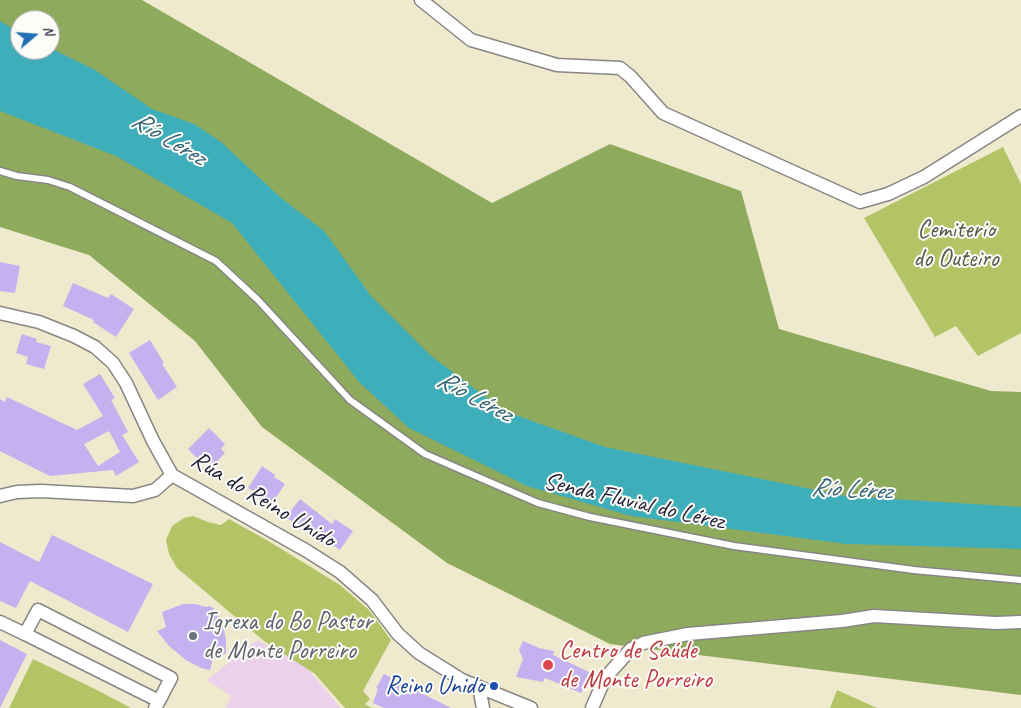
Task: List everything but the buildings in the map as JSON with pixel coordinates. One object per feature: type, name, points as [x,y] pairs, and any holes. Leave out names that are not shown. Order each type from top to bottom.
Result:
[{"type":"street","points":[[422,0],[471,40],[557,65],[620,68],[632,77],[664,113],[860,202],[888,194],[924,177],[1021,116]]},
{"type":"street","name":"Rúa do Reino Unido","points":[[0,313],[39,322],[95,347],[113,363],[126,383],[153,441],[172,475],[307,551],[340,572],[372,600],[398,634],[418,653],[462,680],[531,708]]},
{"type":"street","points":[[0,496],[17,492],[42,491],[132,496],[155,490],[172,475]]},
{"type":"street","points":[[0,622],[157,705],[171,678],[38,610],[25,634]]},
{"type":"street","points":[[592,708],[605,678],[631,649],[642,643],[688,634],[842,621],[874,616],[996,623],[1021,622]]},
{"type":"street","points":[[479,687],[483,708]]},
{"type":"lane","name":"Senda Fluvial do Lérez","points":[[0,171],[17,176],[48,180],[70,187],[216,261],[258,300],[350,400],[425,454],[538,503],[590,517],[734,546],[895,567],[1021,580]]},
{"type":"shaded area","points":[[257,640],[303,664],[341,708],[226,708],[231,696],[207,680]]},
{"type":"green space","points":[[0,0],[142,0],[492,203],[610,144],[741,191],[779,329],[991,391],[1021,392],[1021,695],[610,644],[447,563],[262,427],[195,341],[89,255],[0,227]]},
{"type":"green space","name":"Cemiterio do Outeiro","points":[[1003,147],[1021,184],[1021,333],[978,356],[956,326],[935,337],[864,218]]},
{"type":"green space","points":[[193,516],[221,525],[229,519],[340,585],[369,610],[391,640],[363,691],[370,699],[365,704],[372,708],[345,708],[315,674],[264,641],[177,568],[169,554],[166,540],[172,526],[184,518]]},
{"type":"green space","points":[[33,659],[93,688],[131,708],[9,708]]},
{"type":"green space","points":[[837,690],[877,708],[830,708]]},
{"type":"water","name":"Río Lérez","points":[[0,21],[10,27],[10,60],[60,60],[60,53],[95,70],[152,109],[194,124],[220,141],[281,198],[324,231],[371,296],[430,355],[504,411],[605,447],[845,496],[1021,507],[1021,549],[847,544],[631,516],[527,486],[409,428],[360,383],[232,223],[116,156],[0,111]]},
{"type":"place","name":"Igrexa do Bo Pastor de Monte Porreiro","points":[[193,636]]},
{"type":"place","name":"Centro de Saúde de Monte Porreiro","points":[[548,665]]},
{"type":"place","name":"Reino Unido","points":[[494,686]]}]
